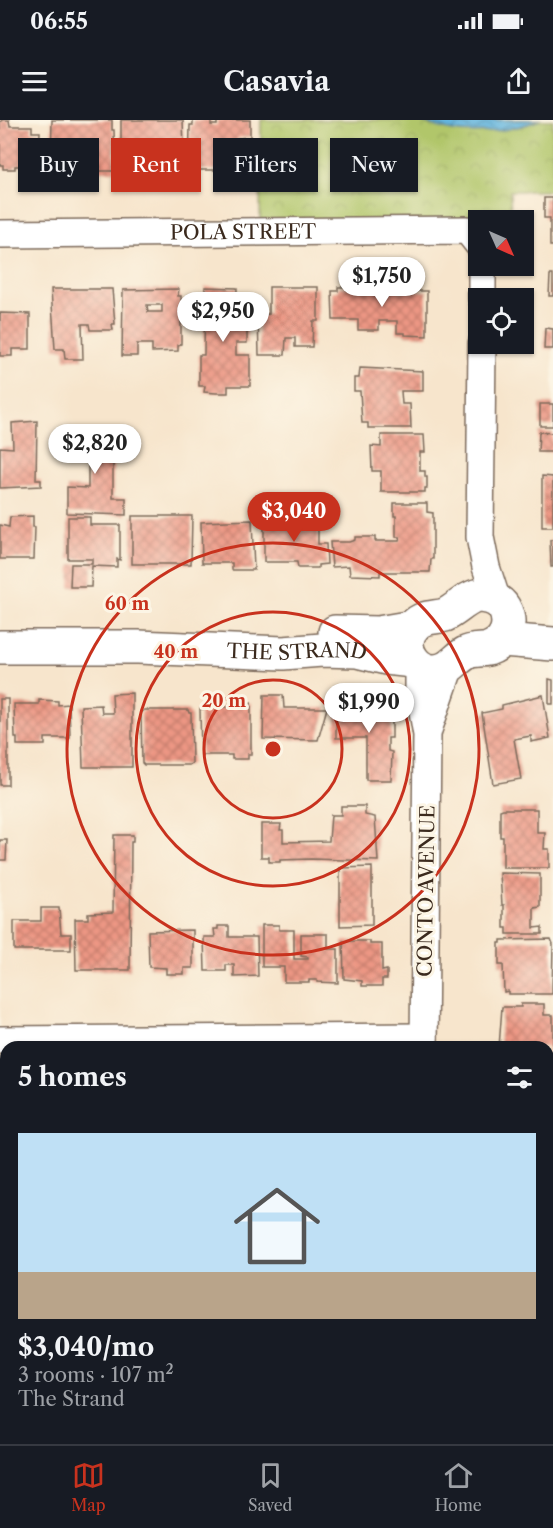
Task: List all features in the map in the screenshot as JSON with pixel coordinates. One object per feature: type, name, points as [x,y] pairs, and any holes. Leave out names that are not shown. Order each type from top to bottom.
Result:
[{"type":"street","name":"POLA STREET","points":[[0,234],[468,231]]},
{"type":"street","points":[[413,627],[407,642],[409,653],[427,664],[488,649],[502,618],[486,567],[480,537],[482,354]]},
{"type":"street","points":[[461,604],[480,537]]},
{"type":"street","name":"THE STRAND","points":[[0,628],[187,630],[274,634],[378,633],[413,627],[422,620],[445,615],[476,596],[487,596],[502,618]]},
{"type":"street","points":[[502,618],[553,627]]},
{"type":"street","points":[[502,618],[553,644]]},
{"type":"street","name":"THE STRAND","points":[[0,647],[138,647],[283,653],[322,650],[357,651],[427,664]]},
{"type":"street","name":"CONTO AVENUE","points":[[424,1041],[427,664]]},
{"type":"street","points":[[0,1040],[212,1041]]},
{"type":"green space","points":[[261,120],[553,120],[553,191],[510,191],[511,210],[468,210],[468,229],[260,232],[260,192],[318,192],[318,138],[261,138]]},
{"type":"water","points":[[417,120],[540,120],[519,127],[475,133],[448,130]]},
{"type":"building","points":[[9,120],[10,126],[32,126],[32,132],[40,132],[40,138],[18,138],[18,166],[15,166],[15,169],[3,169],[3,165],[0,165],[0,122]]},
{"type":"building","points":[[52,120],[112,120],[114,138],[111,138],[111,171],[99,171],[99,138],[52,138]]},
{"type":"building","points":[[121,120],[183,120],[184,138],[121,138]]},
{"type":"building","points":[[193,120],[211,120],[211,125],[217,125],[217,120],[250,120],[250,137],[213,138],[213,170],[201,170],[201,138],[190,138],[190,125],[193,125]]},
{"type":"building","points":[[544,198],[553,198],[553,246],[550,246],[550,218],[544,218]]},
{"type":"building","points":[[550,275],[553,275],[553,296],[549,296]]},
{"type":"building","points":[[205,287],[237,288],[236,317],[249,318],[249,324],[247,324],[247,343],[236,343],[236,355],[250,355],[250,386],[228,386],[228,393],[216,393],[204,392],[205,386],[199,386],[199,355],[204,355]]},
{"type":"building","points":[[269,287],[318,287],[318,321],[313,321],[312,347],[295,347],[295,338],[286,338],[285,355],[259,355],[258,315],[269,314]]},
{"type":"building","points":[[338,287],[399,287],[399,291],[427,291],[427,336],[397,333],[397,321],[379,321],[379,330],[358,330],[358,320],[333,320],[332,291],[338,291]]},
{"type":"building","points":[[51,289],[112,289],[115,324],[112,324],[113,330],[90,330],[89,324],[82,324],[83,359],[65,359],[64,349],[55,349]]},
{"type":"building","points":[[179,289],[178,296],[181,296],[181,305],[184,305],[185,322],[181,322],[181,344],[178,345],[178,351],[152,352],[152,344],[137,344],[137,356],[122,356],[123,290]],"holes":[[[147,305],[162,305],[162,312],[148,312]]]},
{"type":"building","points":[[0,313],[30,314],[30,349],[12,349],[12,356],[0,356]]},
{"type":"building","points":[[545,328],[553,329],[553,349],[544,349]]},
{"type":"building","points":[[360,368],[423,371],[423,391],[401,391],[402,404],[410,404],[411,428],[368,428],[368,423],[362,423],[360,391],[354,391],[354,378],[359,378]]},
{"type":"building","points":[[540,404],[553,404],[553,426],[540,426]]},
{"type":"building","points":[[37,421],[36,480],[41,480],[41,486],[0,488],[0,447],[13,448],[12,423]]},
{"type":"building","points":[[539,432],[553,433],[553,452],[538,452]]},
{"type":"building","points":[[67,435],[121,435],[121,438],[125,438],[125,450],[113,450],[113,498],[126,498],[126,515],[67,513],[67,487],[88,488],[88,461],[67,460]]},
{"type":"building","points":[[381,435],[424,435],[425,452],[420,452],[420,471],[425,471],[425,477],[427,477],[425,492],[381,492],[381,471],[372,471],[371,446],[381,447]]},
{"type":"building","points":[[542,476],[553,477],[553,527],[542,527]]},
{"type":"building","points":[[394,503],[427,503],[427,512],[433,513],[433,559],[431,559],[430,572],[380,572],[380,576],[350,575],[349,566],[332,567],[330,542],[349,542],[355,540],[355,537],[375,537],[375,541],[399,541],[400,537],[396,537]]},
{"type":"building","points":[[33,516],[34,559],[0,559],[0,525],[9,527],[10,517]]},
{"type":"building","points":[[132,516],[192,516],[191,564],[132,564]]},
{"type":"building","points":[[68,517],[90,517],[90,525],[120,525],[120,560],[117,559],[117,567],[92,566],[91,587],[70,587],[71,564],[92,564],[92,559],[68,559]]},
{"type":"building","points":[[252,520],[254,570],[232,570],[232,563],[202,563],[201,522]]},
{"type":"building","points":[[266,520],[318,520],[318,544],[326,544],[327,564],[318,565],[318,568],[298,568],[297,562],[264,562]]},
{"type":"building","points":[[550,540],[553,540],[553,567],[551,567]]},
{"type":"building","points":[[549,679],[553,680],[553,704],[549,704]]},
{"type":"building","points":[[132,693],[132,767],[83,767],[81,706],[101,705],[102,713],[113,713],[112,694]]},
{"type":"building","points":[[264,695],[283,695],[284,708],[327,708],[318,740],[263,739]]},
{"type":"building","points":[[543,695],[550,738],[531,742],[531,736],[514,739],[521,779],[493,784],[482,713],[502,709],[502,705]]},
{"type":"building","points":[[0,699],[8,699],[8,785],[0,785]]},
{"type":"building","points":[[39,700],[58,701],[58,705],[69,704],[70,738],[45,738],[45,745],[17,745],[14,704],[39,704]]},
{"type":"building","points":[[336,702],[392,705],[392,738],[388,738],[388,751],[392,752],[391,780],[366,780],[366,738],[336,738]]},
{"type":"building","points":[[230,703],[251,703],[251,754],[248,754],[248,759],[232,759],[232,755],[201,755],[200,709],[230,707]]},
{"type":"building","points":[[144,710],[188,710],[191,713],[192,763],[189,765],[144,765],[142,763],[141,713]]},
{"type":"building","points":[[341,806],[365,806],[365,815],[375,817],[378,861],[311,859],[269,862],[269,857],[261,857],[261,824],[281,824],[283,842],[329,841],[331,815],[341,815]]},
{"type":"building","points":[[537,809],[537,833],[545,833],[544,849],[549,849],[549,868],[503,868],[500,810]]},
{"type":"building","points":[[114,835],[133,835],[133,842],[131,842],[130,970],[76,970],[75,919],[88,919],[88,913],[113,912]]},
{"type":"building","points":[[0,840],[7,840],[6,860],[0,860]]},
{"type":"building","points":[[372,867],[372,925],[340,926],[340,868]]},
{"type":"building","points":[[500,873],[540,874],[540,907],[534,908],[534,928],[542,927],[542,934],[507,934],[507,928],[504,928]]},
{"type":"building","points":[[41,908],[59,908],[61,934],[71,934],[71,950],[14,950],[14,921],[41,921]]},
{"type":"building","points":[[262,925],[279,925],[279,930],[294,930],[294,959],[308,959],[308,957],[301,956],[301,934],[328,934],[328,949],[338,949],[338,983],[317,982],[317,980],[284,982],[284,967],[262,967]]},
{"type":"building","points":[[218,926],[229,926],[229,937],[257,937],[258,976],[234,977],[234,965],[226,965],[226,971],[205,971],[204,937],[215,937],[214,929],[218,929]]},
{"type":"building","points":[[193,930],[193,968],[184,968],[184,974],[166,974],[166,968],[149,967],[148,931]]},
{"type":"building","points":[[551,939],[553,944],[552,994],[508,994],[508,991],[504,992],[503,965],[499,965],[501,940]]},
{"type":"building","points":[[343,941],[370,941],[370,944],[382,944],[382,971],[387,970],[387,979],[382,979],[382,986],[362,986],[362,981],[344,979]]},
{"type":"building","points":[[521,1004],[544,1004],[544,1015],[553,1015],[553,1041],[499,1041],[502,1007],[521,1007]]}]
